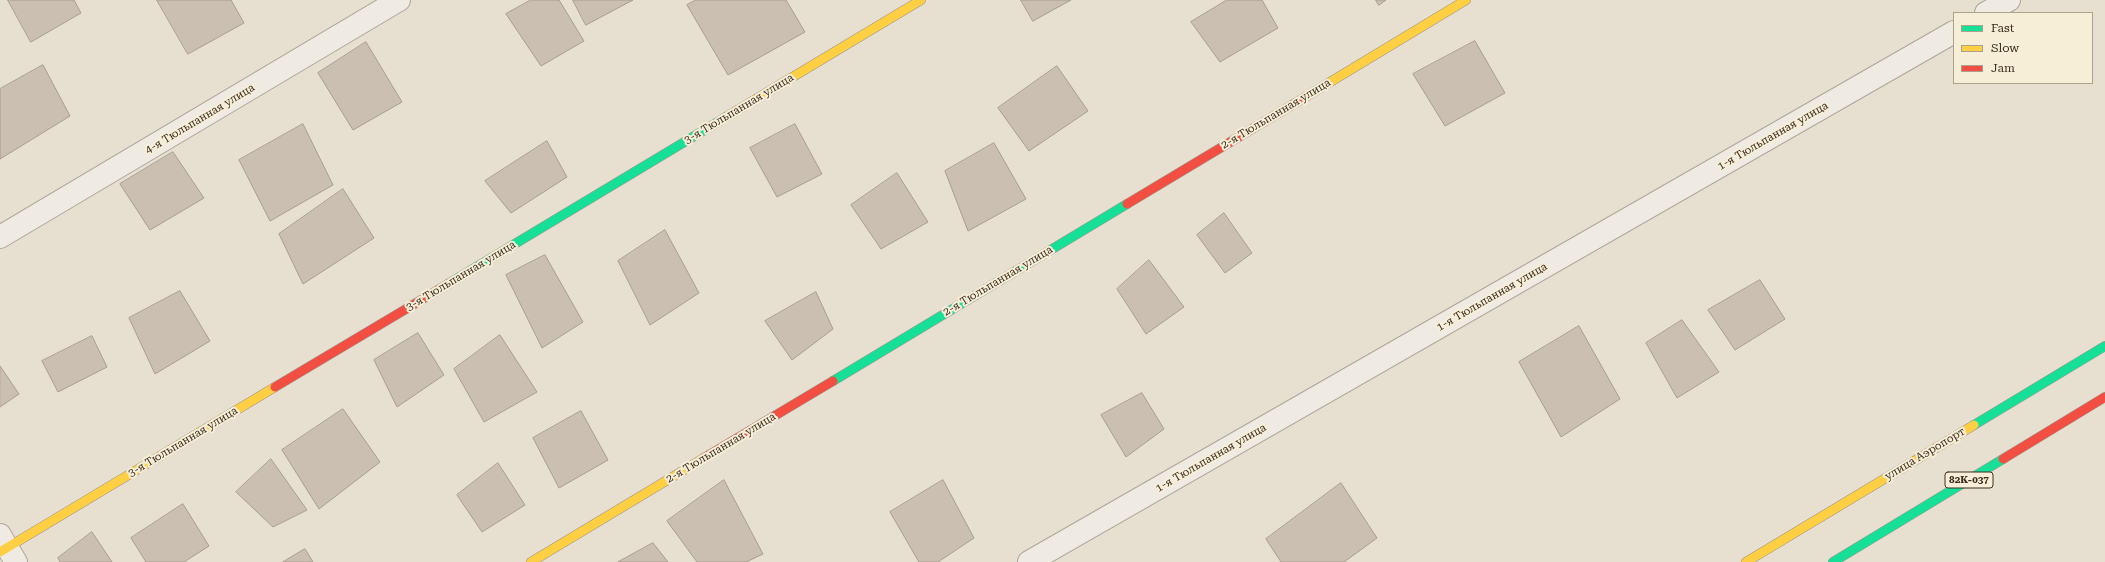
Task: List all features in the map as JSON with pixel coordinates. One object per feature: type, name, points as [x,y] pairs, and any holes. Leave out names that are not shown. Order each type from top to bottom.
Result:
[{"type":"street","name":"4-я Тюльпанная улица","points":[[0,237],[399,0]]},
{"type":"street","name":"3-я Тюльпанная улица","points":[[6,549],[921,0]]},
{"type":"street","name":"2-я Тюльпанная улица","points":[[531,562],[1466,0]]},
{"type":"street","points":[[1988,12],[2009,0]]},
{"type":"street","name":"1-я Тюльпанная улица","points":[[1029,562],[1953,33]]},
{"type":"street","name":"улица Аэропорт","points":[[1746,562],[2105,346]]},
{"type":"street","name":"82К-037","points":[[1833,562],[2105,397]]},
{"type":"building","points":[[8,0],[74,0],[81,13],[31,42]]},
{"type":"building","points":[[157,0],[231,0],[244,23],[188,54]]},
{"type":"building","points":[[531,0],[559,0],[584,41],[541,66],[506,14]]},
{"type":"building","points":[[573,0],[633,0],[586,25]]},
{"type":"building","points":[[696,0],[786,0],[805,32],[728,75],[687,5]]},
{"type":"building","points":[[1021,0],[1071,0],[1033,21]]},
{"type":"building","points":[[1227,0],[1262,0],[1278,28],[1220,62],[1191,22]]},
{"type":"building","points":[[1376,0],[1386,0],[1379,5]]},
{"type":"building","points":[[1475,41],[1505,93],[1445,126],[1413,74]]},
{"type":"building","points":[[366,42],[402,102],[353,130],[318,73]]},
{"type":"building","points":[[43,65],[70,116],[0,159],[0,89]]},
{"type":"building","points":[[1057,66],[1088,111],[1029,151],[998,108]]},
{"type":"building","points":[[303,124],[333,185],[270,221],[239,160]]},
{"type":"building","points":[[795,124],[822,174],[777,197],[750,148]]},
{"type":"building","points":[[547,141],[567,177],[511,213],[485,181]]},
{"type":"building","points":[[994,143],[1026,199],[968,231],[945,171]]},
{"type":"building","points":[[173,152],[204,198],[150,230],[120,184]]},
{"type":"building","points":[[897,173],[928,222],[881,249],[851,205]]},
{"type":"building","points":[[343,189],[374,238],[303,284],[279,234]]},
{"type":"building","points":[[1224,213],[1252,253],[1225,273],[1197,235]]},
{"type":"building","points":[[665,230],[699,293],[650,325],[618,261]]},
{"type":"building","points":[[545,255],[583,322],[542,348],[506,275]]},
{"type":"building","points":[[1149,260],[1184,307],[1146,334],[1117,289]]},
{"type":"building","points":[[1760,280],[1785,319],[1735,350],[1708,310]]},
{"type":"building","points":[[180,291],[210,341],[155,374],[129,318]]},
{"type":"building","points":[[816,292],[833,329],[792,360],[765,321]]},
{"type":"building","points":[[1682,320],[1719,372],[1677,398],[1646,343]]},
{"type":"building","points":[[1579,326],[1620,399],[1561,437],[1519,362]]},
{"type":"building","points":[[418,333],[444,375],[397,407],[374,360]]},
{"type":"building","points":[[500,335],[537,392],[484,422],[454,369]]},
{"type":"building","points":[[92,336],[107,367],[58,392],[42,361]]},
{"type":"building","points":[[0,366],[19,394],[0,407]]},
{"type":"building","points":[[1142,393],[1164,429],[1126,457],[1101,415]]},
{"type":"building","points":[[343,409],[380,462],[319,509],[282,450]]},
{"type":"building","points":[[581,411],[608,460],[559,488],[533,438]]},
{"type":"building","points":[[271,459],[307,510],[273,527],[236,492]]},
{"type":"building","points":[[498,463],[525,505],[482,532],[457,495]]},
{"type":"building","points":[[724,480],[763,554],[746,562],[697,562],[667,521]]},
{"type":"building","points":[[943,480],[974,538],[938,562],[919,562],[890,512]]},
{"type":"building","points":[[1341,483],[1377,538],[1344,562],[1281,562],[1266,539]]},
{"type":"building","points":[[183,504],[209,546],[184,562],[146,562],[131,538]]},
{"type":"building","points":[[92,532],[112,562],[60,562],[58,558]]},
{"type":"building","points":[[653,543],[668,562],[618,562]]},
{"type":"building","points":[[305,549],[313,562],[283,562]]},
{"type":"traffic: fast","points":[[448,284],[726,117]]},
{"type":"traffic: fast","points":[[833,381],[1127,204]]},
{"type":"traffic: fast","points":[[1974,425],[2105,346]]},
{"type":"traffic: fast","points":[[1833,562],[2003,459]]},
{"type":"traffic: slow","points":[[726,117],[921,0]]},
{"type":"traffic: slow","points":[[1307,96],[1466,0]]},
{"type":"traffic: slow","points":[[0,552],[275,387]]},
{"type":"traffic: slow","points":[[1746,562],[1974,425]]},
{"type":"traffic: slow","points":[[531,562],[704,458]]},
{"type":"traffic: jam","points":[[1127,204],[1307,96]]},
{"type":"traffic: jam","points":[[275,387],[448,284]]},
{"type":"traffic: jam","points":[[704,458],[833,381]]},
{"type":"traffic: jam","points":[[2003,459],[2105,397]]}]
